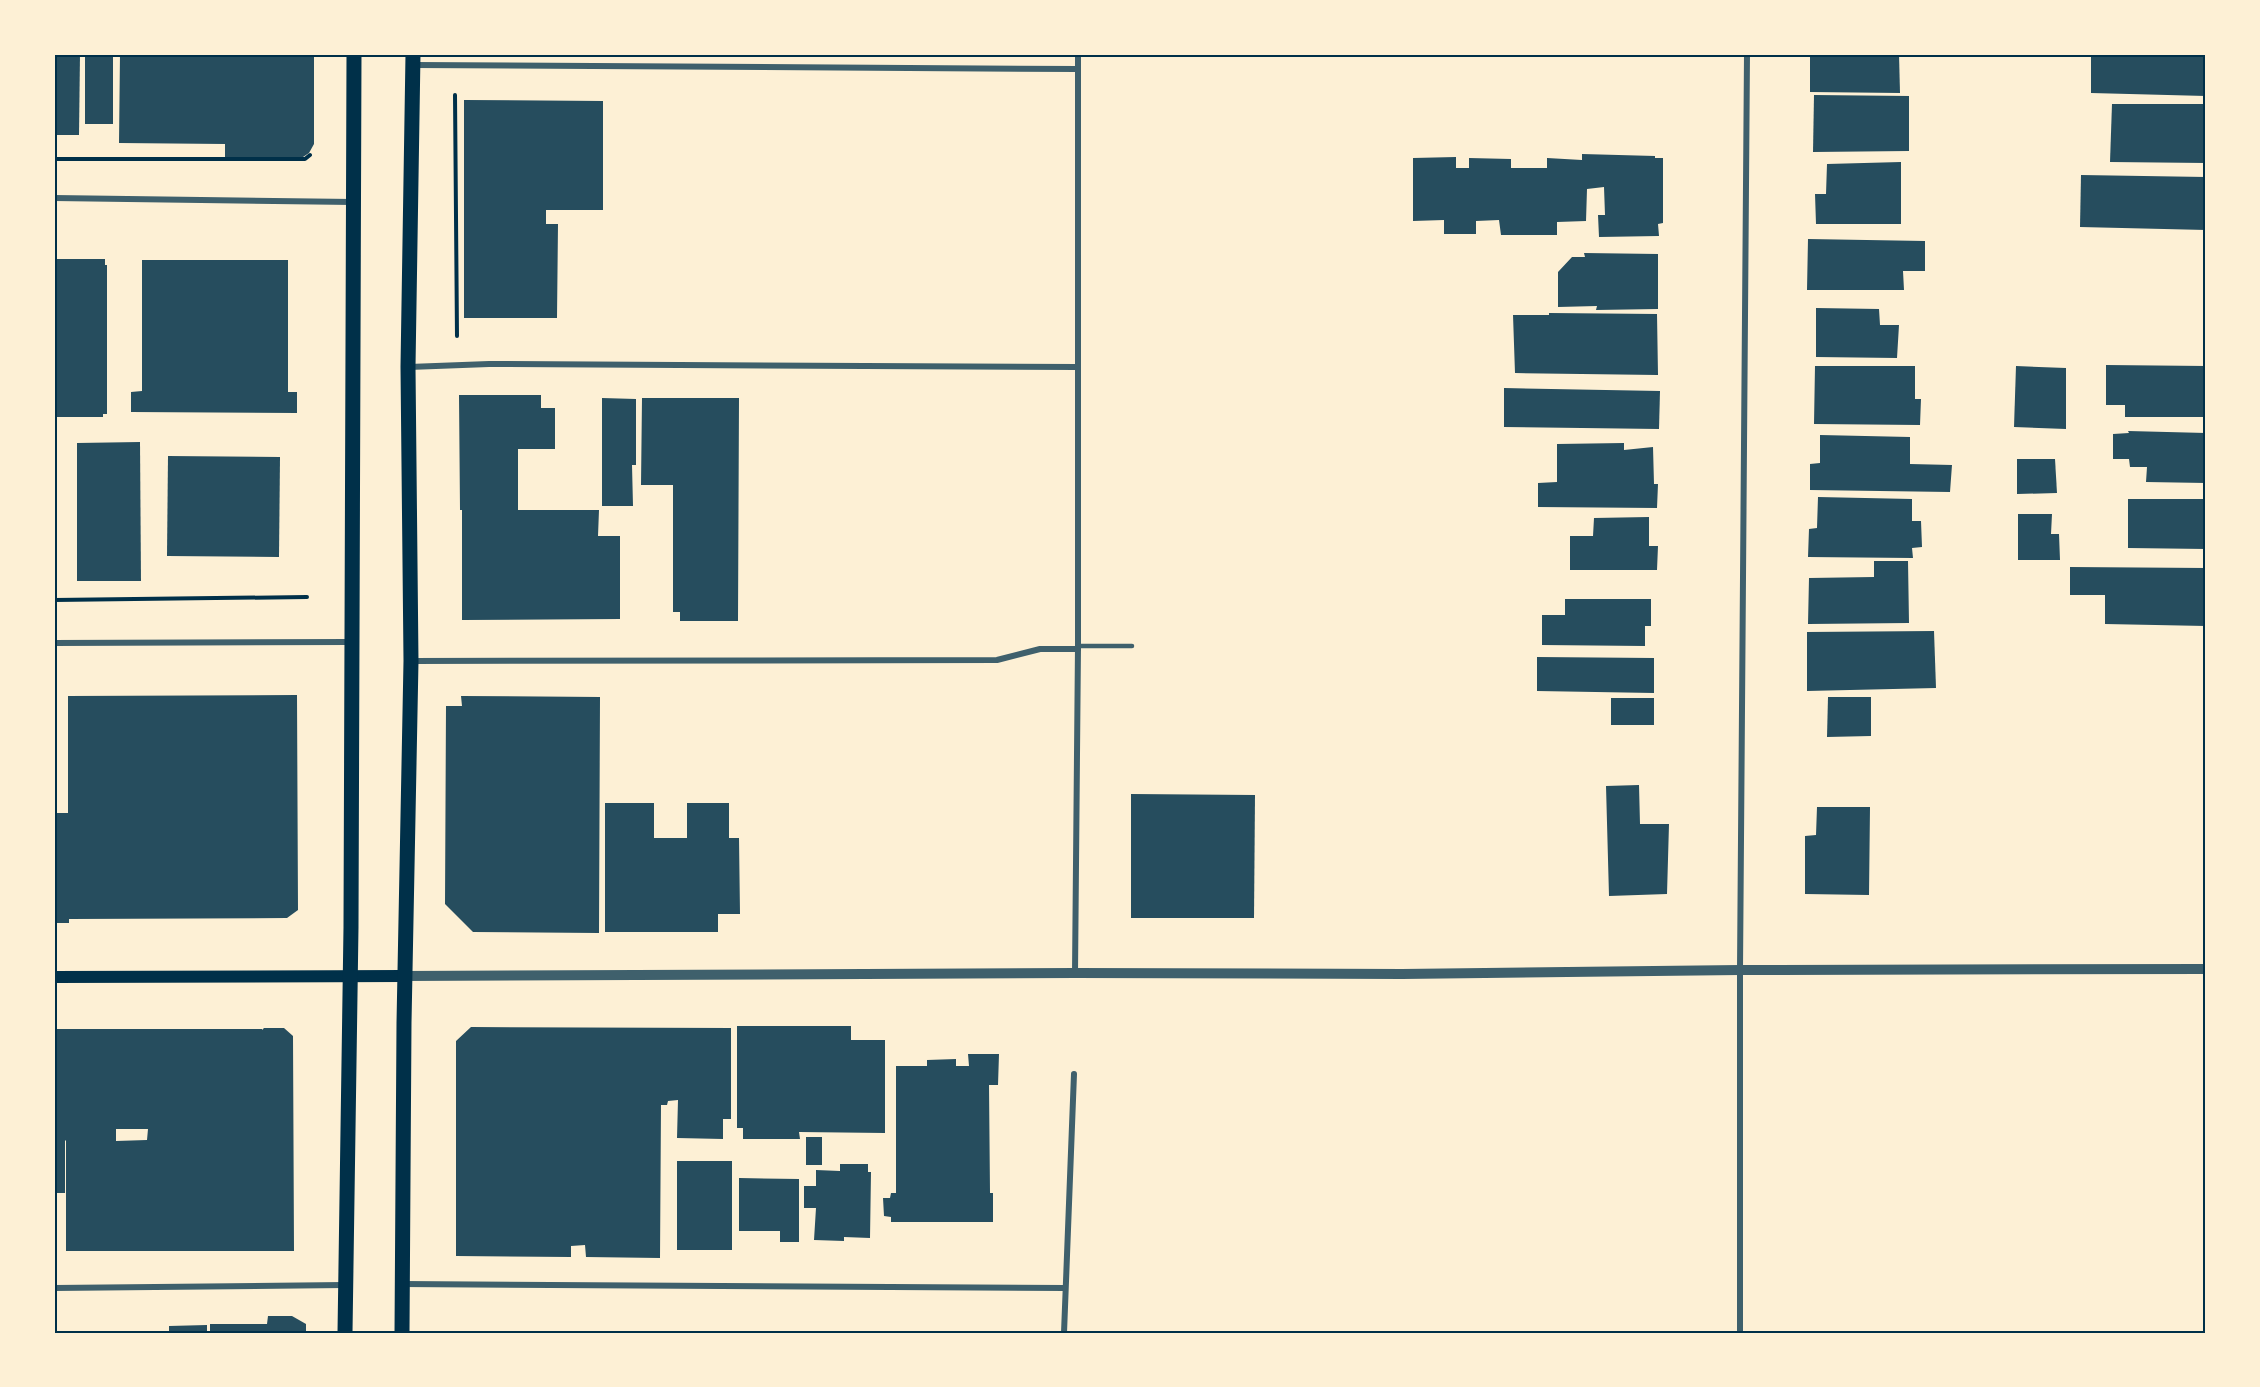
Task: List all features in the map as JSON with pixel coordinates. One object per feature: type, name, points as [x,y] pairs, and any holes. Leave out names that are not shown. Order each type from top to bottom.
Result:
[{"type":"main road","points":[[345,1333],[350,975],[354,54]]},
{"type":"main road","points":[[402,1333],[411,661],[408,366],[413,60]]},
{"type":"main road","points":[[54,977],[405,976]]},
{"type":"street","points":[[1075,973],[1078,647],[1078,54]]},
{"type":"street","points":[[1740,1333],[1740,970],[1747,54]]},
{"type":"street","points":[[413,60],[1078,69]]},
{"type":"street","points":[[54,198],[353,202]]},
{"type":"street","points":[[408,366],[501,364],[1077,367]]},
{"type":"street","points":[[54,643],[351,642]]},
{"type":"street","points":[[411,661],[997,660],[1040,649],[1078,647]]},
{"type":"street","points":[[405,976],[1402,974],[1740,970],[2206,969]]},
{"type":"street","points":[[1064,1333],[1074,1074]]},
{"type":"street","points":[[402,1284],[1065,1288]]},
{"type":"street","points":[[54,1288],[345,1285]]},
{"type":"lane","points":[[1078,647],[1132,646]]},
{"type":"path","points":[[455,95],[457,336]]},
{"type":"path","points":[[54,159],[305,159],[310,155]]},
{"type":"path","points":[[54,600],[307,597]]},
{"type":"building","points":[[54,54],[80,54],[79,135],[54,135]]},
{"type":"building","points":[[85,54],[113,54],[113,124],[85,124]]},
{"type":"building","points":[[120,54],[314,54],[314,144],[309,153],[303,157],[225,157],[225,144],[119,143]]},
{"type":"building","points":[[1810,54],[1899,54],[1900,93],[1810,92]]},
{"type":"building","points":[[2091,54],[2206,54],[2206,96],[2091,93]]},
{"type":"building","points":[[1814,95],[1909,96],[1909,151],[1813,152]]},
{"type":"building","points":[[464,100],[603,101],[603,210],[546,210],[546,224],[558,224],[557,318],[464,318]]},
{"type":"building","points":[[2112,104],[2206,104],[2206,163],[2110,162]]},
{"type":"building","points":[[1582,154],[1663,158],[1663,223],[1658,224],[1659,236],[1599,237],[1598,215],[1605,215],[1604,187],[1587,189],[1586,221],[1557,222],[1557,235],[1501,235],[1499,220],[1476,221],[1476,234],[1444,234],[1444,220],[1413,221],[1413,158],[1456,157],[1456,168],[1469,168],[1469,158],[1511,159],[1511,168],[1547,168],[1547,158],[1582,160]]},
{"type":"building","points":[[1901,162],[1901,224],[1816,224],[1815,194],[1826,194],[1827,164]]},
{"type":"building","points":[[2081,175],[2206,177],[2206,230],[2080,227]]},
{"type":"building","points":[[1808,239],[1925,241],[1925,271],[1903,271],[1904,290],[1807,290]]},
{"type":"building","points":[[1584,253],[1658,254],[1658,309],[1596,310],[1597,306],[1558,307],[1558,272],[1572,257],[1585,257]]},
{"type":"building","points":[[54,259],[105,259],[105,265],[107,265],[107,414],[103,414],[103,417],[54,417]]},
{"type":"building","points":[[142,260],[288,260],[288,392],[297,392],[297,413],[131,412],[131,392],[142,391]]},
{"type":"building","points":[[1816,308],[1879,309],[1880,325],[1899,325],[1897,358],[1816,357]]},
{"type":"building","points":[[1549,313],[1657,314],[1658,375],[1515,373],[1513,315],[1549,315]]},
{"type":"building","points":[[2106,365],[2206,366],[2206,417],[2125,417],[2125,405],[2106,405]]},
{"type":"building","points":[[1815,366],[1915,366],[1915,399],[1921,399],[1920,425],[1814,424]]},
{"type":"building","points":[[2016,366],[2066,368],[2066,429],[2014,427]]},
{"type":"building","points":[[1504,388],[1660,391],[1659,429],[1504,427]]},
{"type":"building","points":[[459,395],[541,395],[541,408],[555,408],[555,449],[518,449],[518,510],[599,510],[598,536],[620,536],[620,619],[462,620]]},
{"type":"building","points":[[602,398],[636,399],[636,465],[632,465],[633,506],[602,506]]},
{"type":"building","points":[[642,398],[739,398],[738,621],[680,621],[680,612],[673,612],[673,485],[641,485]]},
{"type":"building","points":[[2128,431],[2206,433],[2206,483],[2146,482],[2147,467],[2130,467],[2129,459],[2113,459],[2113,434],[2129,433]]},
{"type":"building","points":[[1820,435],[1910,437],[1910,464],[1952,465],[1950,492],[1810,490],[1810,464],[1820,463]]},
{"type":"building","points":[[140,442],[141,581],[77,581],[77,443]]},
{"type":"building","points":[[1624,443],[1624,450],[1653,447],[1654,484],[1658,484],[1657,508],[1538,507],[1538,483],[1557,482],[1557,444]]},
{"type":"building","points":[[168,456],[280,457],[279,557],[167,556]]},
{"type":"building","points":[[2017,459],[2055,459],[2057,493],[2017,494]]},
{"type":"building","points":[[1818,497],[1912,499],[1912,521],[1921,521],[1922,547],[1912,548],[1913,558],[1808,557],[1809,529],[1817,528]]},
{"type":"building","points":[[2128,499],[2206,499],[2206,549],[2128,548]]},
{"type":"building","points":[[2018,514],[2052,514],[2051,534],[2059,534],[2060,560],[2018,560]]},
{"type":"building","points":[[1649,517],[1649,546],[1658,546],[1657,570],[1570,570],[1570,536],[1593,536],[1594,518]]},
{"type":"building","points":[[1874,561],[1908,561],[1909,623],[1808,624],[1809,578],[1874,577]]},
{"type":"building","points":[[2070,567],[2206,568],[2206,626],[2105,624],[2105,595],[2070,595]]},
{"type":"building","points":[[1565,599],[1651,599],[1651,626],[1645,626],[1645,646],[1542,645],[1542,615],[1565,615]]},
{"type":"building","points":[[1934,631],[1936,688],[1807,691],[1807,632]]},
{"type":"building","points":[[1537,657],[1654,658],[1654,693],[1537,691]]},
{"type":"building","points":[[297,695],[298,910],[287,918],[69,919],[69,923],[54,923],[54,813],[68,813],[68,696]]},
{"type":"building","points":[[461,696],[600,697],[599,933],[473,932],[445,904],[446,706],[462,706]]},
{"type":"building","points":[[1828,697],[1871,697],[1871,736],[1827,737]]},
{"type":"building","points":[[1611,698],[1654,698],[1654,725],[1611,725]]},
{"type":"building","points":[[1639,785],[1640,824],[1669,824],[1667,894],[1609,896],[1606,786]]},
{"type":"building","points":[[1131,794],[1255,795],[1254,918],[1131,918]]},
{"type":"building","points":[[605,803],[654,803],[654,838],[687,838],[687,803],[729,803],[729,838],[739,838],[740,914],[718,914],[718,932],[605,932]]},
{"type":"building","points":[[1817,807],[1870,807],[1869,895],[1805,894],[1805,836],[1816,835]]},
{"type":"building","points":[[737,1026],[851,1026],[851,1040],[885,1040],[885,1133],[799,1132],[800,1139],[743,1139],[743,1128],[737,1128]]},
{"type":"building","points":[[471,1027],[731,1028],[731,1119],[723,1119],[723,1139],[677,1138],[678,1100],[668,1101],[667,1105],[661,1105],[660,1258],[586,1257],[585,1245],[571,1246],[571,1257],[456,1256],[456,1041]]},
{"type":"building","points":[[264,1028],[284,1028],[293,1036],[294,1251],[66,1251],[65,1140],[65,1193],[54,1193],[54,1029],[262,1030]],"holes":[[[116,1129],[148,1129],[147,1140],[116,1141]]]},
{"type":"building","points":[[968,1054],[999,1054],[998,1085],[989,1085],[990,1193],[993,1193],[993,1222],[891,1222],[891,1217],[884,1216],[883,1198],[890,1198],[891,1193],[896,1193],[896,1066],[927,1066],[927,1060],[956,1059],[956,1066],[969,1066]]},
{"type":"building","points":[[806,1137],[822,1137],[822,1165],[806,1165]]},
{"type":"building","points":[[677,1161],[732,1161],[732,1250],[677,1250]]},
{"type":"building","points":[[840,1164],[868,1164],[868,1172],[871,1172],[870,1238],[844,1237],[844,1241],[814,1240],[816,1208],[804,1208],[804,1186],[816,1186],[816,1170],[840,1171]]},
{"type":"building","points":[[739,1178],[799,1179],[799,1242],[780,1242],[780,1231],[739,1231]]},
{"type":"building","points":[[268,1316],[292,1316],[306,1324],[306,1333],[169,1333],[169,1326],[207,1325],[207,1331],[210,1331],[210,1324],[267,1324]]}]
